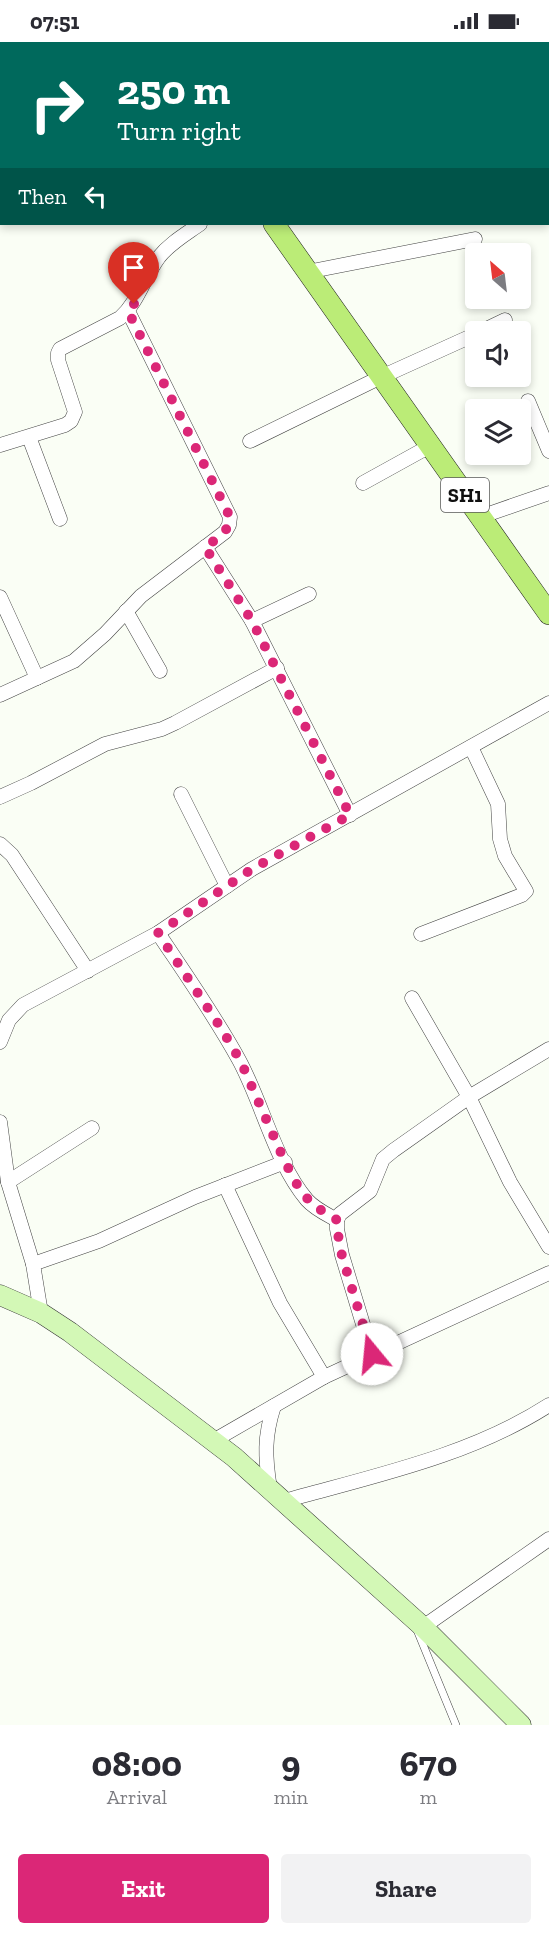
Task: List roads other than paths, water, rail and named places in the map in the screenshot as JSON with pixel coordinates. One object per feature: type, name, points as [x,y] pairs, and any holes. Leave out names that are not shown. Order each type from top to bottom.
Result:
[{"type":"main road","name":"SH1","points":[[275,225],[549,614]]},
{"type":"street","points":[[0,445],[64,425],[73,416],[75,412],[58,360],[60,349],[120,318],[128,311],[158,258],[177,240],[199,225]]},
{"type":"street","points":[[307,272],[475,239]]},
{"type":"street","points":[[0,695],[74,661],[141,596],[225,532],[229,525],[230,517],[128,311]]},
{"type":"street","points":[[250,441],[465,339]]},
{"type":"street","points":[[531,408],[549,451]]},
{"type":"street","points":[[29,437],[60,519]]},
{"type":"street","points":[[363,483],[430,446]]},
{"type":"street","points":[[480,517],[549,493]]},
{"type":"street","points":[[205,547],[252,621],[350,815]]},
{"type":"street","points":[[252,621],[309,594]]},
{"type":"street","points":[[0,597],[37,678]]},
{"type":"street","points":[[126,611],[160,672]]},
{"type":"street","points":[[0,797],[105,744],[162,729],[277,668]]},
{"type":"street","points":[[0,1042],[9,1020],[23,1005],[158,933],[252,869],[549,703]]},
{"type":"street","points":[[422,934],[522,895],[526,891],[505,856],[500,838],[498,804],[471,747]]},
{"type":"street","points":[[181,794],[227,886]]},
{"type":"street","points":[[0,844],[12,855],[88,971]]},
{"type":"street","points":[[158,933],[241,1062],[285,1162],[307,1200],[319,1211],[337,1220]]},
{"type":"street","points":[[412,998],[469,1097],[510,1182],[549,1247]]},
{"type":"street","points":[[372,1354],[342,1256],[337,1229],[340,1214],[370,1191],[383,1159],[469,1097],[549,1049]]},
{"type":"street","points":[[0,1122],[8,1182],[33,1264],[42,1313]]},
{"type":"street","points":[[8,1182],[92,1128]]},
{"type":"street","points":[[33,1264],[99,1241],[225,1185],[285,1162]]},
{"type":"street","points":[[225,1185],[280,1303],[324,1377]]},
{"type":"street","points":[[213,1441],[324,1377],[549,1273]]},
{"type":"street","points":[[0,1295],[42,1313],[70,1332],[213,1441],[277,1495],[418,1622],[521,1725]]},
{"type":"street","points":[[277,1495],[453,1451],[502,1432],[549,1404]]},
{"type":"street","points":[[274,1406],[267,1425],[265,1443],[277,1495]]},
{"type":"street","points":[[418,1622],[549,1539]]},
{"type":"lane","points":[[418,1622],[456,1725]]}]
